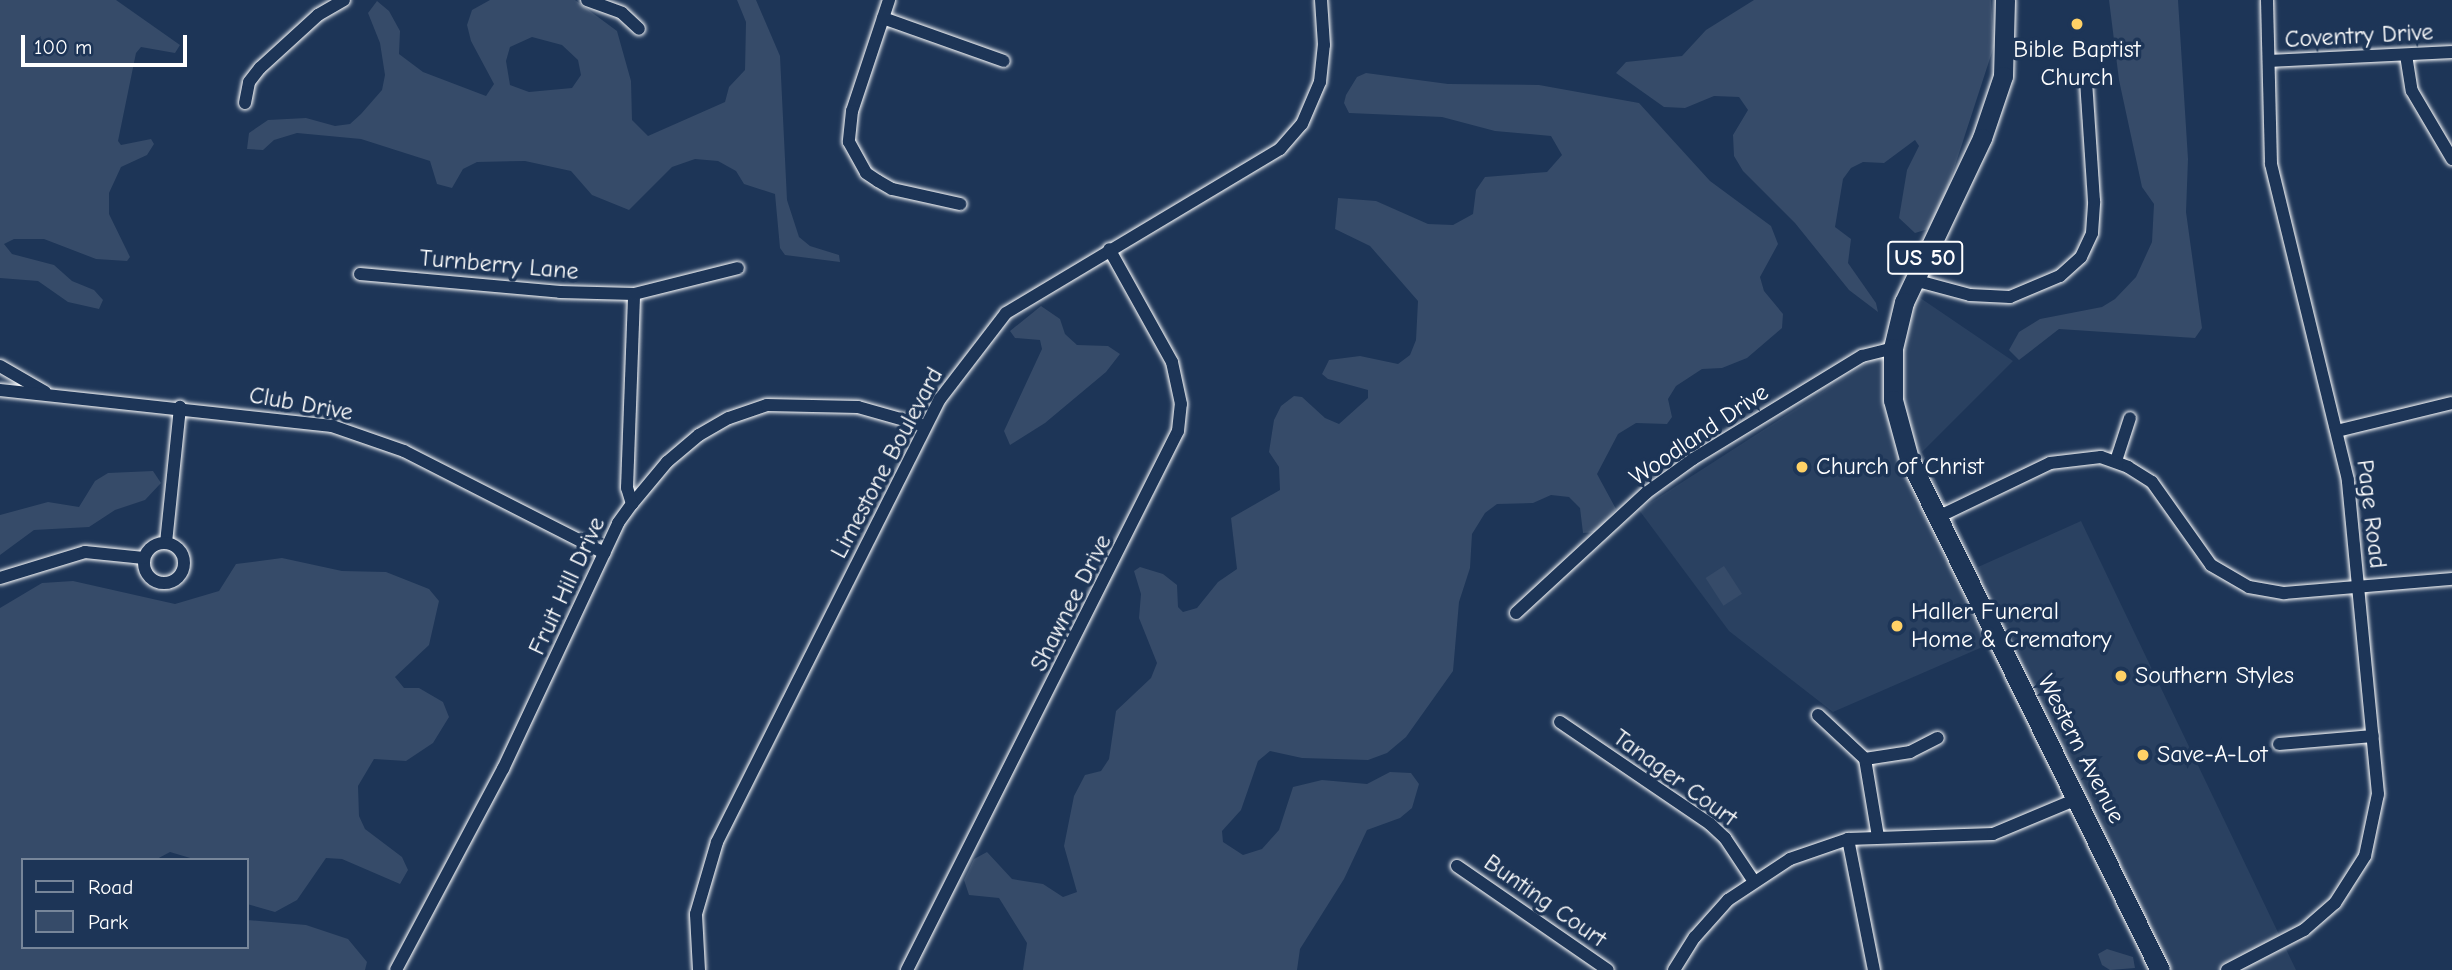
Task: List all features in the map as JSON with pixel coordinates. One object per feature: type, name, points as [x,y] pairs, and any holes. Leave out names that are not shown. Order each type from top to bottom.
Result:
[{"type":"main road","name":"Western Avenue","points":[[2005,0],[2006,52],[1995,100],[1982,138],[1914,279],[1893,348],[1898,423],[1909,459],[2079,798],[2160,970]]},
{"type":"street","points":[[245,103],[249,82],[260,68],[318,15],[344,0]]},
{"type":"street","points":[[587,0],[622,12],[639,29]]},
{"type":"street","points":[[889,0],[852,111],[848,130],[853,154],[866,173],[892,189],[960,204]]},
{"type":"street","name":"Limestone Boulevard","points":[[699,970],[696,914],[717,842],[925,426],[965,363],[1006,313],[1109,249],[1261,165],[1294,135],[1320,82],[1324,45],[1321,0]]},
{"type":"street","name":"Page Road","points":[[2227,970],[2304,930],[2335,903],[2357,872],[2377,812],[2373,736],[2348,480],[2271,164],[2267,0]]},
{"type":"street","points":[[883,19],[1004,61]]},
{"type":"street","name":"Coventry Drive","points":[[2269,61],[2452,52]]},
{"type":"street","points":[[2406,55],[2412,91],[2452,159]]},
{"type":"street","points":[[1914,279],[1970,295],[2010,297],[2060,276],[2081,257],[2092,233],[2094,201],[2086,82]]},
{"type":"street","name":"Shawnee Drive","points":[[907,970],[1178,431],[1181,404],[1172,362],[1109,249]]},
{"type":"street","points":[[634,294],[738,268]]},
{"type":"street","name":"Turnberry Lane","points":[[360,274],[560,292],[634,294]]},
{"type":"street","name":"Fruit Hill Drive","points":[[396,970],[503,769],[604,552],[632,504],[627,488],[634,294]]},
{"type":"street","name":"Woodland Drive","points":[[1516,613],[1646,493],[1684,466],[1862,356],[1893,348]]},
{"type":"street","name":"Club Drive","points":[[0,366],[49,394]]},
{"type":"street","name":"Club Drive","points":[[0,390],[180,407],[332,426],[386,443],[604,552]]},
{"type":"street","points":[[2337,431],[2452,403]]},
{"type":"street","points":[[632,504],[667,462],[699,435],[729,418],[767,405],[858,407],[925,426]]},
{"type":"street","points":[[166,543],[180,407]]},
{"type":"street","points":[[2116,461],[2130,418]]},
{"type":"street","points":[[1938,517],[2050,463],[2082,457],[2116,461],[2152,482],[2199,552],[2234,581],[2284,593],[2452,579]]},
{"type":"street","points":[[166,543],[178,549],[184,562],[174,580],[163,583],[150,578],[144,558],[152,547],[166,543]]},
{"type":"street","points":[[0,578],[85,552],[144,558]]},
{"type":"street","points":[[1818,715],[1865,759],[1878,837]]},
{"type":"street","name":"Tanager Court","points":[[1560,722],[1710,824],[1725,838],[1753,880]]},
{"type":"street","points":[[2279,744],[2373,736]]},
{"type":"street","points":[[1865,759],[1910,752],[1938,738]]},
{"type":"street","points":[[1674,970],[1710,917],[1753,880],[1790,859],[1848,839],[1993,834],[2079,798]]},
{"type":"street","points":[[1848,839],[1874,970]]},
{"type":"street","name":"Bunting Court","points":[[1457,866],[1608,970]]},
{"type":"shaded area","points":[[1913,293],[2013,361],[1922,452],[1978,567],[2081,521],[2296,970],[2148,970],[1987,645],[1833,712],[1729,631],[1639,510],[1872,360]]},
{"type":"green space","points":[[0,0],[116,0],[180,45],[175,53],[141,47],[136,53],[118,141],[121,145],[151,139],[154,144],[147,155],[121,167],[109,193],[109,214],[130,257],[127,261],[96,259],[44,239],[14,239],[4,244],[12,254],[54,265],[72,281],[94,290],[103,300],[99,309],[68,302],[38,281],[0,278]]},
{"type":"green space","points":[[490,0],[575,0],[617,31],[631,81],[632,120],[648,136],[725,102],[729,87],[745,70],[746,22],[737,0],[756,0],[780,56],[787,200],[799,237],[810,246],[839,255],[840,262],[785,255],[780,248],[775,194],[744,184],[736,171],[718,161],[695,159],[672,167],[629,210],[592,195],[571,171],[525,161],[477,162],[463,169],[452,188],[437,184],[430,161],[361,139],[297,133],[274,140],[263,150],[247,149],[249,133],[268,120],[306,118],[335,126],[350,124],[361,114],[382,90],[385,75],[380,43],[368,13],[377,1],[389,11],[400,31],[399,54],[423,72],[486,96],[494,84],[471,41],[467,25],[472,10]],"holes":[[[532,37],[562,45],[578,60],[581,75],[572,88],[529,92],[510,85],[506,61],[510,47]]]},
{"type":"green space","points":[[1754,0],[1991,0],[1994,46],[1935,227],[1915,233],[1899,218],[1907,170],[1919,146],[1915,140],[1884,163],[1863,162],[1851,168],[1843,179],[1835,227],[1851,239],[1848,263],[1876,303],[1878,312],[1849,290],[1795,223],[1743,171],[1734,156],[1733,135],[1748,110],[1739,97],[1714,96],[1685,108],[1664,107],[1616,73],[1626,62],[1682,56],[1706,30]]},
{"type":"green space","points":[[2109,0],[2178,0],[2188,159],[2186,212],[2202,328],[2195,338],[2059,329],[2019,360],[2009,350],[2019,332],[2040,319],[2102,307],[2115,299],[2136,277],[2152,242],[2154,204],[2142,187],[2119,80]]},
{"type":"green space","points":[[1366,73],[1448,84],[1539,85],[1639,103],[1710,181],[1771,226],[1778,244],[1760,277],[1764,291],[1783,314],[1782,328],[1747,358],[1722,368],[1702,369],[1676,386],[1668,399],[1672,417],[1667,424],[1636,423],[1618,434],[1597,474],[1616,509],[1597,532],[1583,533],[1580,508],[1569,497],[1551,495],[1533,503],[1497,504],[1485,513],[1472,534],[1470,568],[1459,602],[1453,671],[1406,737],[1387,753],[1368,760],[1302,758],[1270,751],[1258,761],[1241,810],[1222,831],[1223,842],[1243,855],[1262,849],[1279,830],[1293,787],[1322,780],[1367,784],[1390,772],[1411,773],[1419,784],[1412,808],[1400,818],[1367,830],[1344,879],[1300,949],[1297,970],[1023,970],[1027,943],[999,898],[969,895],[964,880],[974,859],[987,852],[1012,879],[1043,884],[1063,897],[1077,892],[1064,846],[1074,796],[1085,775],[1101,771],[1109,759],[1116,711],[1151,678],[1157,663],[1139,618],[1141,594],[1134,571],[1140,567],[1163,574],[1177,585],[1178,607],[1183,612],[1197,608],[1218,582],[1237,569],[1231,518],[1280,490],[1279,467],[1269,452],[1274,420],[1281,406],[1294,396],[1302,397],[1325,418],[1339,424],[1368,398],[1368,390],[1328,379],[1322,374],[1329,360],[1360,356],[1398,364],[1410,355],[1416,340],[1418,301],[1370,246],[1335,229],[1338,198],[1376,201],[1428,224],[1453,225],[1473,214],[1476,190],[1485,177],[1547,172],[1562,155],[1551,136],[1495,131],[1442,117],[1349,113],[1344,103],[1346,95],[1357,77]]},
{"type":"green space","points":[[1041,306],[1060,319],[1065,334],[1077,345],[1108,346],[1120,354],[1106,372],[1045,423],[1010,445],[1004,431],[1042,349],[1040,340],[1015,338],[1010,331]]},
{"type":"green space","points":[[153,471],[161,483],[145,500],[115,510],[89,527],[34,530],[0,555],[0,515],[48,502],[79,507],[95,481],[108,473]]},
{"type":"green space","points":[[282,558],[342,571],[386,572],[429,589],[439,601],[429,645],[395,677],[404,688],[419,688],[443,702],[449,717],[433,743],[406,761],[374,759],[358,786],[359,816],[365,829],[402,857],[408,870],[400,884],[342,859],[326,858],[297,900],[275,912],[248,904],[248,858],[190,858],[170,852],[159,858],[21,858],[21,949],[248,949],[248,920],[306,925],[348,939],[367,962],[365,970],[0,970],[0,608],[42,583],[73,581],[175,604],[219,591],[236,564]]},
{"type":"green space","points":[[1724,566],[1742,594],[1724,606],[1706,578]]},
{"type":"green space","points":[[2107,949],[2133,957],[2135,968],[2110,970],[2102,965],[2098,954]]},
{"type":"place","name":"Bible Baptist Church","points":[[2077,24]]},
{"type":"place","name":"Church of Christ","points":[[1802,467]]},
{"type":"place","name":"Haller Funeral Home & Crematory","points":[[1897,626]]},
{"type":"place","name":"Southern Styles","points":[[2121,676]]},
{"type":"place","name":"Save-A-Lot","points":[[2143,755]]}]
